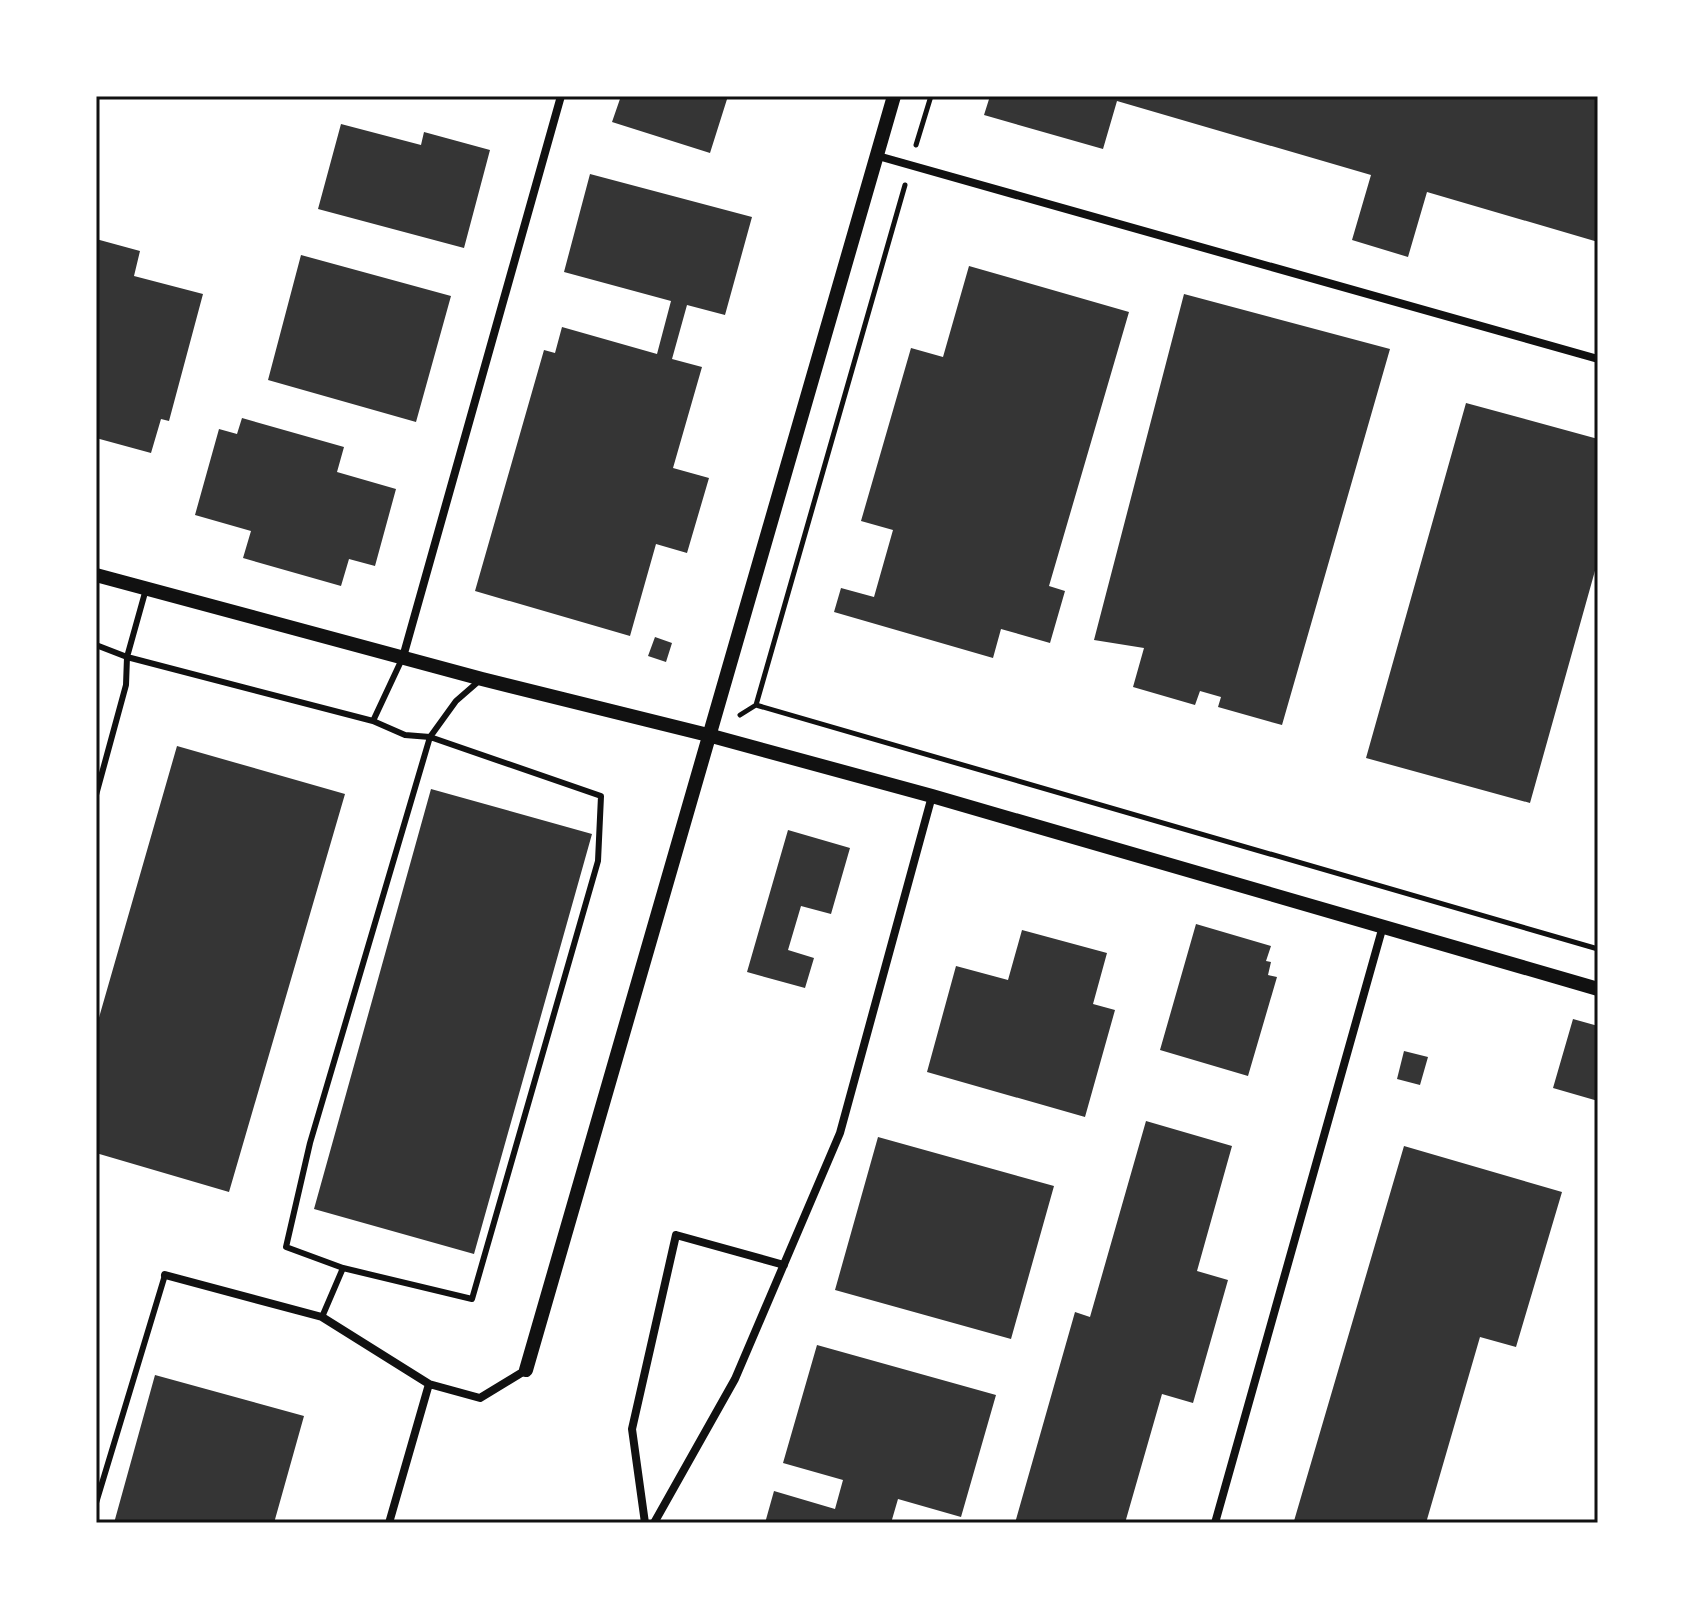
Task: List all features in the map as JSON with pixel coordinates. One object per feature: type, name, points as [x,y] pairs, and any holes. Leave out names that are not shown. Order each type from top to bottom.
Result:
[{"type":"street","points":[[403,657],[561,96]]},
{"type":"street","points":[[165,1275],[322,1317],[429,1384],[480,1398],[526,1370],[894,96]]},
{"type":"street","points":[[878,156],[1598,359]]},
{"type":"street","points":[[96,575],[932,796],[1598,989]]},
{"type":"street","points":[[654,1523],[735,1379],[840,1133],[932,796]]},
{"type":"street","points":[[1215,1523],[1383,926]]},
{"type":"street","points":[[645,1523],[632,1429],[676,1235],[784,1265]]},
{"type":"street","points":[[389,1523],[429,1384]]},
{"type":"lane","points":[[96,795],[126,685],[127,657],[146,588]]},
{"type":"lane","points":[[96,645],[127,657],[373,721],[405,735],[430,737],[601,796],[598,861],[472,1299],[343,1268],[286,1247],[310,1143],[430,737],[456,701],[482,679]]},
{"type":"lane","points":[[373,721],[403,657]]},
{"type":"lane","points":[[322,1317],[343,1268]]},
{"type":"lane","points":[[96,1503],[165,1275]]},
{"type":"path","points":[[708,735],[756,705],[931,96]]},
{"type":"path","points":[[756,705],[1598,949]]},
{"type":"building","points":[[621,96],[728,96],[710,153],[612,122]]},
{"type":"building","points":[[990,96],[1598,96],[1598,242],[1427,192],[1408,257],[1352,240],[1371,175],[1117,101],[1103,149],[984,115]]},
{"type":"building","points":[[341,124],[421,145],[424,132],[490,150],[464,248],[318,209]]},
{"type":"building","points":[[590,174],[752,217],[725,315],[687,305],[672,359],[702,367],[673,468],[709,478],[687,553],[656,544],[630,636],[475,591],[544,350],[555,353],[562,327],[657,354],[671,301],[564,272]]},
{"type":"building","points":[[96,239],[140,251],[134,276],[203,294],[169,421],[161,419],[151,453],[96,438]]},
{"type":"building","points":[[301,255],[451,296],[416,422],[268,380]]},
{"type":"building","points":[[969,266],[1129,312],[1049,586],[1065,591],[1050,643],[1001,629],[993,658],[834,612],[841,588],[874,597],[893,530],[861,521],[911,348],[943,357]]},
{"type":"building","points":[[1184,294],[1390,349],[1282,725],[1218,707],[1221,697],[1200,691],[1195,705],[1133,687],[1144,648],[1094,640]]},
{"type":"building","points":[[1466,403],[1598,439],[1598,560],[1530,803],[1366,758]]},
{"type":"building","points":[[242,418],[344,447],[337,472],[396,489],[375,566],[349,559],[341,586],[243,558],[251,531],[195,515],[219,429],[237,434]]},
{"type":"building","points":[[655,637],[672,643],[666,662],[648,656]]},
{"type":"building","points":[[177,746],[345,794],[229,1192],[96,1153],[96,1028]]},
{"type":"building","points":[[431,789],[592,834],[474,1254],[314,1209]]},
{"type":"building","points":[[788,830],[850,848],[831,914],[801,906],[788,950],[814,958],[805,988],[747,972]]},
{"type":"building","points":[[1196,924],[1271,946],[1266,961],[1271,962],[1268,975],[1277,977],[1248,1076],[1160,1050]]},
{"type":"building","points":[[1022,930],[1107,953],[1093,1004],[1115,1010],[1085,1117],[927,1072],[956,966],[1008,980]]},
{"type":"building","points":[[1573,1019],[1598,1026],[1598,1101],[1553,1088]]},
{"type":"building","points":[[1404,1051],[1428,1057],[1420,1085],[1397,1079]]},
{"type":"building","points":[[1146,1121],[1232,1146],[1197,1271],[1228,1280],[1193,1403],[1162,1394],[1125,1523],[1015,1523],[1075,1312],[1090,1317]]},
{"type":"building","points":[[878,1137],[1054,1186],[1011,1339],[835,1290]]},
{"type":"building","points":[[1404,1146],[1562,1192],[1516,1347],[1480,1337],[1426,1523],[1294,1521]]},
{"type":"building","points":[[817,1345],[996,1395],[961,1517],[898,1499],[891,1523],[765,1523],[774,1491],[835,1509],[843,1480],[783,1463]]},
{"type":"building","points":[[155,1375],[304,1416],[274,1523],[114,1523]]}]
